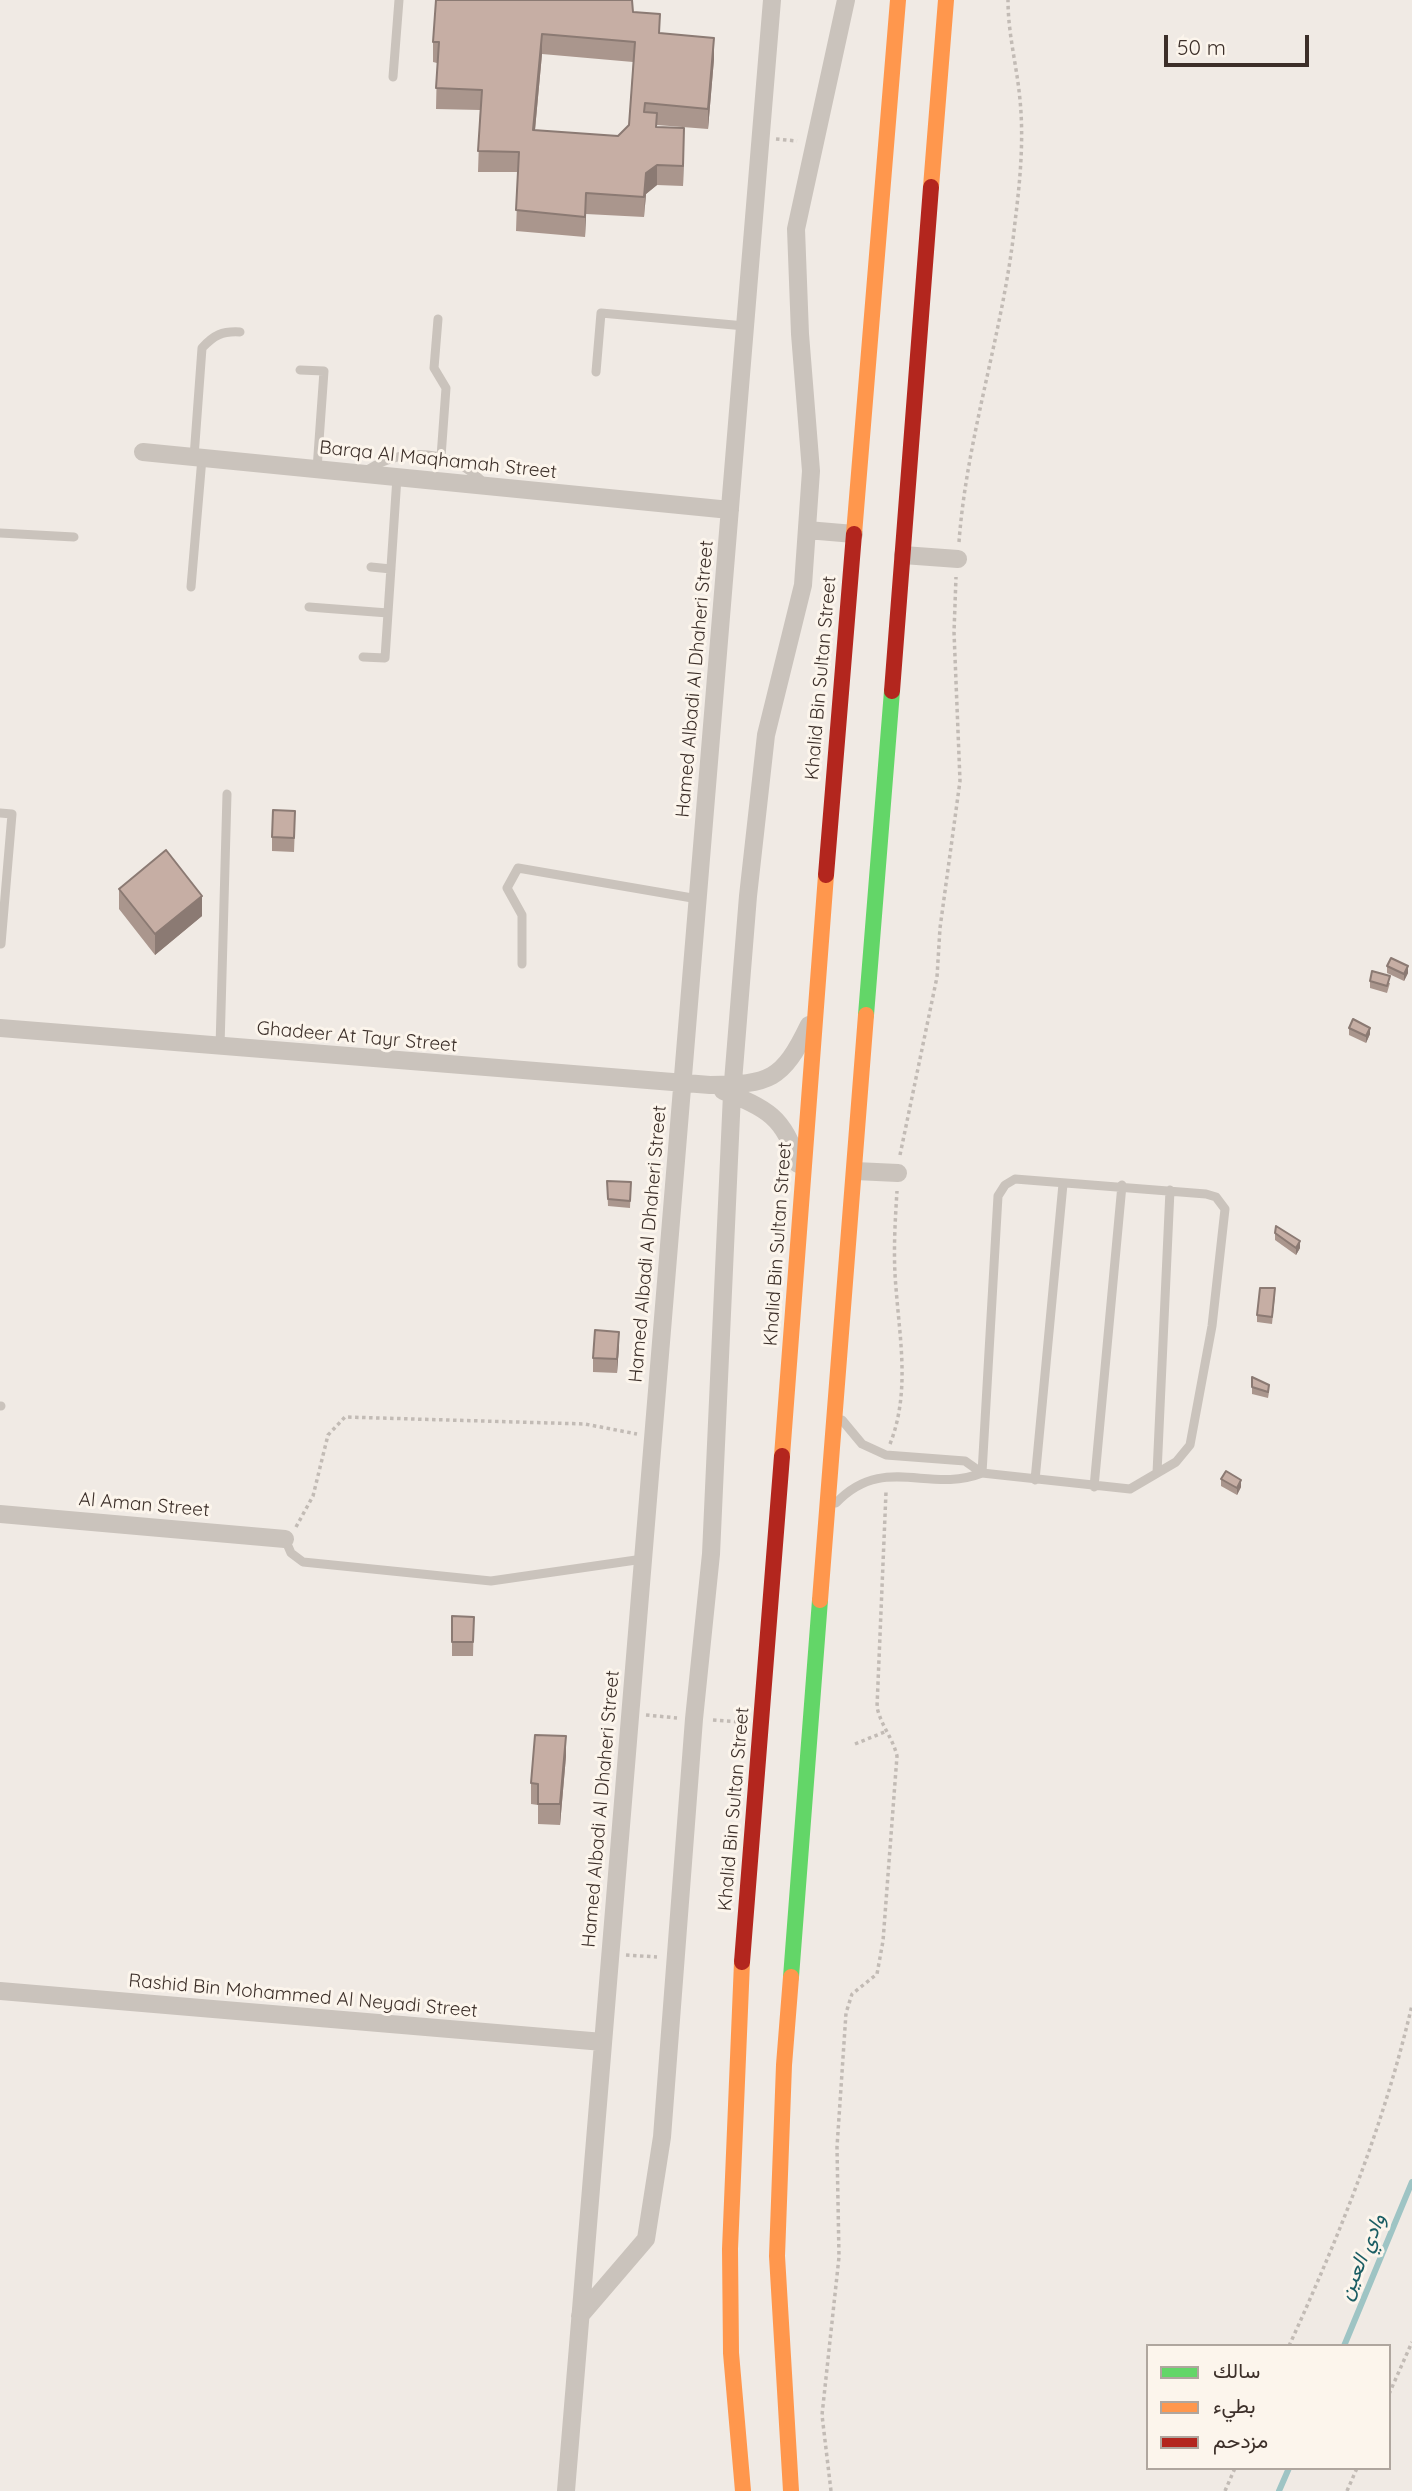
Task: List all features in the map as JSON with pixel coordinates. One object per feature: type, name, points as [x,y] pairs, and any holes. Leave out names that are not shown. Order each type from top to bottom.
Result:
[{"type":"main road","name":"Khalid Bin Sultan Street","points":[[743,2491],[730,2314],[739,2001],[804,1186],[814,1015],[898,0]]},
{"type":"main road","points":[[791,2491],[777,2256],[784,2065],[946,0]]},
{"type":"street","name":"Hamed Albadi Al Dhaheri Street","points":[[566,2491],[772,0]]},
{"type":"street","points":[[580,2316],[646,2239],[662,2137],[711,1554],[733,1090],[748,896],[766,735],[803,585],[807,530],[811,471],[800,334],[796,229],[846,0]]},
{"type":"street","name":"Barqa Al Maqhamah Street","points":[[143,452],[730,510]]},
{"type":"street","points":[[807,530],[853,534]]},
{"type":"street","points":[[903,555],[958,559]]},
{"type":"street","name":"Ghadeer At Tayr Street","points":[[733,1090],[771,1077],[786,1067],[814,1015]]},
{"type":"street","name":"Ghadeer At Tayr Street","points":[[0,1028],[710,1085],[733,1090],[779,1121],[791,1138],[804,1186]]},
{"type":"street","points":[[855,1171],[898,1173]]},
{"type":"street","name":"Al Aman Street","points":[[0,1514],[285,1539]]},
{"type":"street","name":"Rashid Bin Mohammed Al Neyadi Street","points":[[0,1991],[603,2042]]},
{"type":"lane","points":[[393,77],[399,0]]},
{"type":"lane","points":[[596,372],[601,313],[746,326]]},
{"type":"lane","points":[[438,319],[434,368],[446,388],[441,457]]},
{"type":"lane","points":[[191,587],[202,348],[211,338],[225,331],[240,332]]},
{"type":"lane","points":[[300,370],[324,371],[317,469]]},
{"type":"lane","points":[[362,474],[400,456],[441,457],[467,468],[488,486]]},
{"type":"lane","points":[[363,657],[385,658],[397,477]]},
{"type":"lane","points":[[0,533],[74,537]]},
{"type":"lane","points":[[371,567],[391,569]]},
{"type":"lane","points":[[309,607],[388,613]]},
{"type":"lane","points":[[220,1047],[227,794]]},
{"type":"lane","points":[[0,813],[12,814],[1,944]]},
{"type":"lane","points":[[522,964],[522,915],[508,888],[518,868],[698,899]]},
{"type":"lane","points":[[837,1410],[852,1434],[862,1444],[886,1455],[965,1461],[982,1473],[1130,1489],[1176,1462],[1190,1446],[1212,1326],[1225,1209],[1216,1197],[1122,1185],[1063,1184],[1015,1179],[1005,1185],[998,1196],[982,1473]]},
{"type":"lane","points":[[1035,1480],[1063,1184]]},
{"type":"lane","points":[[1094,1487],[1122,1185]]},
{"type":"lane","points":[[1157,1472],[1170,1190]]},
{"type":"lane","points":[[829,1513],[856,1485],[887,1475],[964,1480],[982,1473]]},
{"type":"lane","points":[[285,1539],[291,1553],[303,1562],[480,1581],[643,1559]]},
{"type":"path","points":[[886,1455],[898,1425],[903,1370],[894,1253],[898,1173],[909,1102],[931,1016],[960,781],[954,632],[962,505],[1000,328],[1015,223],[1022,140],[1020,99],[1008,33],[1008,0]]},
{"type":"path","points":[[761,137],[816,144]]},
{"type":"path","points":[[285,1539],[302,1519],[313,1496],[328,1436],[345,1417],[584,1424],[653,1437]]},
{"type":"path","points":[[831,2491],[822,2415],[839,2257],[837,2147],[846,2013],[852,1994],[877,1974],[883,1941],[897,1756],[894,1742],[880,1721],[877,1707],[887,1475]]},
{"type":"path","points":[[855,1744],[887,1731]]},
{"type":"path","points":[[610,1954],[675,1959]]},
{"type":"path","points":[[1290,2344],[1332,2251],[1371,2149],[1389,2098],[1412,2005]]},
{"type":"path","points":[[1391,2389],[1412,2342]]},
{"type":"path","points":[[1224,2491],[1234,2470]]},
{"type":"path","points":[[1347,2491],[1356,2470]]},
{"type":"building","points":[[436,0],[632,0],[633,12],[660,14],[659,33],[714,38],[708,109],[645,103],[644,112],[657,113],[656,127],[684,128],[683,166],[657,165],[646,173],[644,197],[586,193],[585,217],[516,210],[519,152],[478,151],[482,90],[436,88],[439,42],[433,42]],"holes":[[[542,34],[635,42],[629,125],[618,136],[533,130]]]},
{"type":"building","points":[[273,810],[295,811],[294,838],[272,837]]},
{"type":"building","points":[[166,850],[202,896],[155,934],[119,889]]},
{"type":"building","points":[[1391,958],[1408,966],[1404,974],[1387,966]]},
{"type":"building","points":[[1372,971],[1390,976],[1387,986],[1370,981]]},
{"type":"building","points":[[1353,1019],[1370,1028],[1366,1036],[1349,1028]]},
{"type":"building","points":[[607,1181],[631,1182],[630,1201],[608,1199]]},
{"type":"building","points":[[1276,1226],[1300,1241],[1296,1248],[1275,1233]]},
{"type":"building","points":[[1260,1288],[1275,1288],[1272,1317],[1257,1315]]},
{"type":"building","points":[[595,1330],[619,1332],[617,1359],[593,1358]]},
{"type":"building","points":[[1252,1377],[1269,1385],[1268,1392],[1252,1387]]},
{"type":"building","points":[[1226,1471],[1241,1480],[1237,1488],[1221,1479]]},
{"type":"building","points":[[452,1616],[474,1617],[473,1642],[452,1642]]},
{"type":"building","points":[[535,1735],[566,1736],[560,1804],[538,1804],[538,1784],[531,1783]]},
{"type":"waterway","name":"وادي العين","points":[[1345,2344],[1412,2182]]},
{"type":"waterway","name":"وادي العين","points":[[1279,2491],[1288,2470]]},
{"type":"traffic: fast","points":[[866,1015],[892,691]]},
{"type":"traffic: fast","points":[[791,1977],[820,1600]]},
{"type":"traffic: slow","points":[[854,534],[898,0]]},
{"type":"traffic: slow","points":[[931,187],[946,0]]},
{"type":"traffic: slow","points":[[782,1456],[826,875]]},
{"type":"traffic: slow","points":[[820,1600],[866,1015]]},
{"type":"traffic: slow","points":[[742,1962],[730,2249],[731,2353],[743,2491]]},
{"type":"traffic: slow","points":[[791,1977],[784,2065],[777,2256],[791,2491]]},
{"type":"traffic: jam","points":[[892,691],[931,187]]},
{"type":"traffic: jam","points":[[826,875],[854,534]]},
{"type":"traffic: jam","points":[[742,1962],[782,1456]]}]
